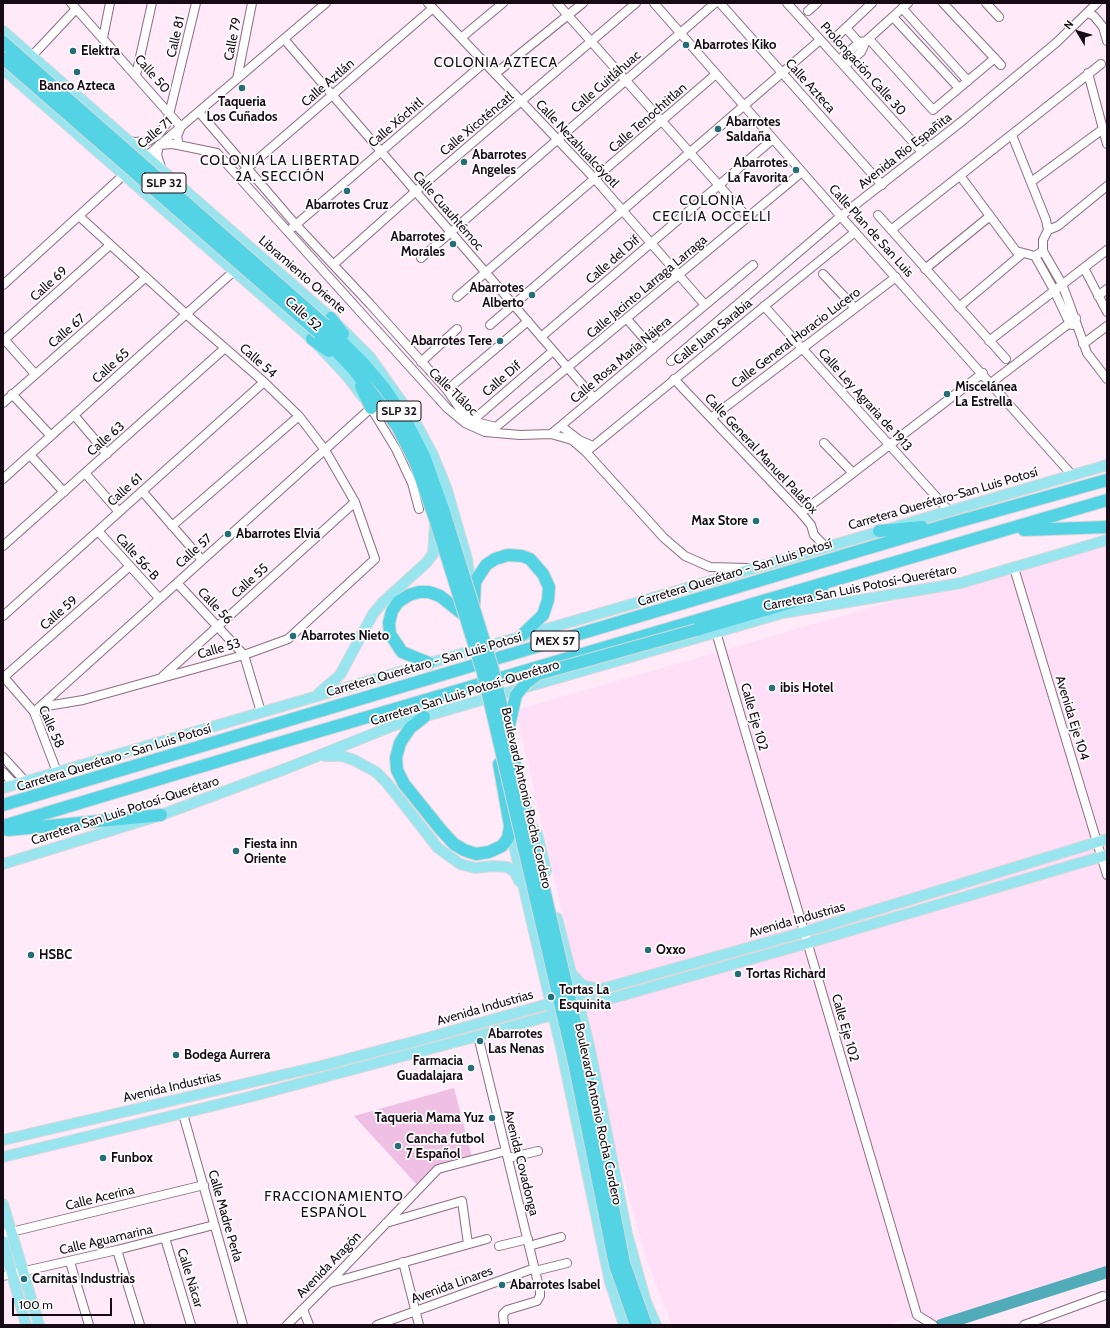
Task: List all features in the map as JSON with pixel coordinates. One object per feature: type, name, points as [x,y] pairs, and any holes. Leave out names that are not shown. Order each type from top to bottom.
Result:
[{"type":"highway","name":"Libramiento Oriente","points":[[3,42],[322,329],[359,366],[397,426],[415,461],[440,517]]},
{"type":"highway","name":"Libramiento Oriente","points":[[3,58],[322,329]]},
{"type":"highway","points":[[322,329],[359,366],[371,408]]},
{"type":"highway","name":"Carretera Querétaro - San Luis Potosí","points":[[3,805],[954,523],[1107,480]]},
{"type":"highway","name":"MEX 57","points":[[3,826],[279,742],[865,572],[1107,500]]},
{"type":"highway","name":"SLP 32","points":[[440,517],[488,672]]},
{"type":"highway","points":[[879,531],[954,523]]},
{"type":"highway","points":[[1007,530],[1107,527]]},
{"type":"highway","points":[[429,663],[402,652],[390,634],[389,623],[392,611],[398,602],[409,595],[419,592],[429,592],[440,596],[469,613],[475,582],[486,565],[495,559],[508,555],[522,556],[530,559],[543,574],[549,587],[548,600],[543,615],[521,636]]},
{"type":"highway","points":[[783,613],[865,572]]},
{"type":"highway","name":"SLP 32","points":[[508,735],[516,695],[519,689],[529,679],[538,674],[822,594]]},
{"type":"highway","name":"Boulevard Antonio Rocha Cordero","points":[[488,672],[508,735],[585,1065],[624,1263],[646,1325]]},
{"type":"highway","name":"Boulevard Antonio Rocha Cordero","points":[[488,672],[501,751],[575,1067],[615,1265],[636,1325]]},
{"type":"highway","points":[[424,717],[410,728],[400,743],[396,758],[397,770],[404,784],[454,844],[464,850],[476,854],[489,852],[502,846],[508,838],[510,826],[499,762],[501,751]]},
{"type":"highway","points":[[3,830],[161,815]]},
{"type":"main road","name":"Libramiento Oriente","points":[[3,31],[163,172],[322,329],[370,357],[413,418],[432,453],[446,487],[467,559],[469,613]]},
{"type":"main road","points":[[3,69],[125,174]]},
{"type":"main road","points":[[110,162],[120,163],[127,159],[130,150],[127,140]]},
{"type":"main road","points":[[145,192],[141,181],[145,174],[151,170],[163,172]]},
{"type":"main road","name":"Calle 52","points":[[125,174],[234,271],[322,329],[347,376],[371,408]]},
{"type":"main road","name":"Carretera Querétaro-San Luis Potosí","points":[[3,788],[1107,465]]},
{"type":"main road","points":[[316,696],[340,675],[373,614],[382,602],[426,563],[433,554],[440,517]]},
{"type":"main road","name":"Carretera San Luis Potosí-Querétaro","points":[[3,864],[161,815],[319,756],[396,725],[783,613],[954,584],[1014,568],[1107,540]]},
{"type":"main road","points":[[319,756],[342,756],[367,766],[387,783],[438,848],[448,857],[460,864],[475,868],[493,866],[507,867],[515,872],[525,895]]},
{"type":"main road","name":"Boulevard Antonio Rocha Cordero","points":[[528,823],[537,833],[589,1045],[627,1234],[648,1308],[656,1325]]},
{"type":"main road","name":"Boulevard Antonio Rocha Cordero","points":[[510,826],[544,978],[558,1033],[606,1267],[624,1325]]},
{"type":"main road","name":"Avenida Industrias","points":[[3,1140],[321,1066],[527,1010],[804,932],[1102,840]]},
{"type":"main road","name":"Avenida Industrias","points":[[3,1157],[183,1114],[324,1078],[478,1036],[808,943],[1104,856]]},
{"type":"main road","points":[[544,978],[553,986],[561,986],[568,980],[570,970]]},
{"type":"main road","points":[[570,970],[574,977],[582,985],[593,989],[604,988]]},
{"type":"main road","points":[[527,1010],[539,1004],[542,999],[545,993],[544,978]]},
{"type":"main road","points":[[584,1026],[586,1013],[600,1002]]},
{"type":"main road","points":[[536,1020],[548,1024],[558,1033]]},
{"type":"main road","points":[[562,1052],[562,1041],[570,1033],[581,1035],[589,1045]]},
{"type":"main road","points":[[321,1066],[324,1078]]},
{"type":"main road","points":[[252,1082],[253,1096]]},
{"type":"main road","points":[[214,1106],[225,1088]]},
{"type":"main road","points":[[183,1114],[183,1107],[188,1100],[196,1095]]},
{"type":"main road","points":[[98,1134],[104,1128],[104,1117]]},
{"type":"main road","points":[[3,1204],[7,1233],[23,1272],[38,1325]]},
{"type":"main road","points":[[3,1241],[7,1275],[26,1325]]},
{"type":"street","points":[[103,38],[110,3]]},
{"type":"street","points":[[136,74],[152,3]]},
{"type":"street","name":"Calle 81","points":[[127,140],[142,143],[153,139],[163,130],[170,114],[196,3]]},
{"type":"street","name":"Calle 79","points":[[237,79],[252,3]]},
{"type":"street","name":"Calle 71","points":[[3,285],[125,174],[326,3]]},
{"type":"street","points":[[461,38],[503,3]]},
{"type":"street","points":[[557,3],[663,120],[748,218]]},
{"type":"street","points":[[495,74],[583,3]]},
{"type":"street","name":"Calle Xicoténcatl","points":[[334,264],[416,191],[636,3]]},
{"type":"street","name":"Calle Plan de San Luis","points":[[654,3],[843,219],[896,276],[1072,475]]},
{"type":"street","name":"Calle Cuitláhuac","points":[[421,258],[715,3]]},
{"type":"street","name":"Calle Azteca","points":[[720,3],[882,185]]},
{"type":"street","name":"Prolongación Calle 30","points":[[787,3],[922,152]]},
{"type":"street","points":[[808,11],[817,3]]},
{"type":"street","points":[[835,38],[872,3]]},
{"type":"street","points":[[943,3],[1001,65]]},
{"type":"street","points":[[986,3],[999,17]]},
{"type":"street","name":"Avenida Río Españita","points":[[671,361],[882,185],[1057,42],[1097,3]]},
{"type":"street","points":[[32,56],[74,6]]},
{"type":"street","name":"Calle 50","points":[[74,6],[136,74],[181,127]]},
{"type":"street","name":"Calle Nezahualcóyotl","points":[[430,6],[595,179],[706,305]]},
{"type":"street","name":"Calle Aztlán","points":[[238,176],[333,95],[430,6]]},
{"type":"street","points":[[842,63],[905,6],[917,25],[968,81]]},
{"type":"street","points":[[1088,13],[1094,16],[1103,27],[1107,41]]},
{"type":"street","points":[[893,17],[959,88]]},
{"type":"street","points":[[908,33],[917,25]]},
{"type":"street","points":[[846,28],[865,42],[933,110],[995,58]]},
{"type":"street","name":"Calle Cuauhtémoc","points":[[284,39],[594,398]]},
{"type":"street","points":[[490,325],[820,40]]},
{"type":"street","name":"Calle Xóchitl","points":[[287,232],[484,63]]},
{"type":"street","points":[[891,230],[961,177],[1012,134],[1101,64]]},
{"type":"street","points":[[1088,73],[1107,144]]},
{"type":"street","name":"Calle Tenochtitlan","points":[[457,297],[716,74]]},
{"type":"street","name":"Calle Tláloc","points":[[199,112],[296,225],[334,264],[447,390],[472,424],[496,427],[507,420]]},
{"type":"street","points":[[179,145],[177,136],[181,127]]},
{"type":"street","points":[[1031,182],[1103,129]]},
{"type":"street","points":[[1012,134],[1046,220],[1048,230]]},
{"type":"street","name":"Calle del Dif","points":[[541,337],[773,139]]},
{"type":"street","points":[[159,145],[158,159],[163,172]]},
{"type":"street","name":"Calle Tláloc","points":[[159,145],[179,145],[217,153],[447,408],[485,432],[520,435],[551,434],[572,440],[590,449],[664,538],[685,556],[703,565],[718,568],[756,567]]},
{"type":"street","name":"Calle Jacinto Larraga Larraga","points":[[507,420],[802,172]]},
{"type":"street","points":[[961,177],[1012,246],[1023,253],[1035,256],[1043,251]]},
{"type":"street","points":[[1072,320],[1062,284],[1043,251],[1042,240],[1048,230],[1058,226],[1107,186]]},
{"type":"street","points":[[878,215],[1006,359]]},
{"type":"street","name":"Calle 54","points":[[79,216],[186,314],[264,382],[299,416],[325,450],[355,502],[375,559]]},
{"type":"street","points":[[925,268],[990,216]]},
{"type":"street","name":"Calle Juan Sarabia","points":[[590,449],[854,231]]},
{"type":"street","name":"Calle 69","points":[[4,339],[110,245]]},
{"type":"street","points":[[989,340],[1107,250]]},
{"type":"street","points":[[959,307],[1023,253]]},
{"type":"street","points":[[1035,256],[1077,329],[1087,353],[1107,379]]},
{"type":"street","name":"Calle Rosa María Nájera","points":[[551,434],[753,265]]},
{"type":"street","points":[[1084,268],[1107,312]]},
{"type":"street","name":"Calle 65","points":[[3,479],[234,271]]},
{"type":"street","points":[[823,274],[855,308]]},
{"type":"street","name":"Calle General Horacio Lucero","points":[[711,418],[896,276]]},
{"type":"street","name":"Calle 67","points":[[3,403],[146,277]]},
{"type":"street","points":[[1098,296],[1107,289]]},
{"type":"street","points":[[361,312],[370,304]]},
{"type":"street","name":"Calle Ley Agraria de 1913","points":[[764,306],[948,511]]},
{"type":"street","points":[[626,320],[653,349]]},
{"type":"street","points":[[991,383],[1072,320]]},
{"type":"street","points":[[447,390],[528,321]]},
{"type":"street","points":[[1083,344],[1107,326]]},
{"type":"street","points":[[421,362],[457,329]]},
{"type":"street","points":[[4,339],[35,374]]},
{"type":"street","points":[[392,347],[401,339]]},
{"type":"street","name":"Calle 63","points":[[3,546],[225,348]]},
{"type":"street","name":"Calle Dif","points":[[472,424],[553,351]]},
{"type":"street","points":[[801,513],[983,374]]},
{"type":"street","name":"Calle General Manuel Palafox","points":[[674,379],[801,513],[811,525],[814,535],[826,547]]},
{"type":"street","name":"Calle 61","points":[[3,616],[264,382]]},
{"type":"street","points":[[12,394],[51,436]]},
{"type":"street","name":"Calle 57","points":[[34,712],[371,408]]},
{"type":"street","name":"Calle 52","points":[[371,408],[396,449],[412,483],[419,509]]},
{"type":"street","points":[[74,415],[107,454]]},
{"type":"street","points":[[172,526],[299,416]]},
{"type":"street","points":[[561,426],[590,449]]},
{"type":"street","points":[[824,443],[853,474]]},
{"type":"street","points":[[30,455],[64,492]]},
{"type":"street","points":[[85,473],[119,512]]},
{"type":"street","points":[[142,491],[202,560]]},
{"type":"street","name":"Calle 55","points":[[161,678],[355,502]]},
{"type":"street","name":"Calle 56-B","points":[[98,531],[159,598]]},
{"type":"street","name":"Calle 53","points":[[41,707],[83,700],[244,655],[288,639],[375,559]]},
{"type":"street","name":"Calle 59","points":[[3,676],[130,566]]},
{"type":"street","name":"Avenida Eje 104","points":[[1014,568],[1102,840],[1107,875]]},
{"type":"street","name":"Calle 56","points":[[177,583],[244,655],[261,712]]},
{"type":"street","name":"Calle Eje 102","points":[[716,632],[916,1315],[933,1325]]},
{"type":"street","name":"Calle 58","points":[[3,676],[34,712],[57,772]]},
{"type":"street","points":[[3,757],[25,781]]},
{"type":"street","points":[[3,772],[14,784]]},
{"type":"street","name":"Avenida Covadonga","points":[[478,1036],[535,1269],[540,1296],[537,1301],[507,1310],[503,1314],[504,1325]]},
{"type":"street","name":"Calle Madre Perla","points":[[183,1114],[243,1325]]},
{"type":"street","name":"Avenida Aragón","points":[[287,1325],[438,1169],[507,1155],[538,1152]]},
{"type":"street","name":"Calle Acerina","points":[[7,1233],[204,1185]]},
{"type":"street","points":[[385,1224],[462,1201],[468,1244]]},
{"type":"street","name":"Calle Aguamarina","points":[[7,1275],[70,1262],[214,1225]]},
{"type":"street","points":[[499,1246],[561,1237]]},
{"type":"street","name":"Calle Nácar","points":[[165,1238],[191,1325]]},
{"type":"street","points":[[329,1283],[486,1239]]},
{"type":"street","points":[[117,1250],[140,1325]]},
{"type":"street","points":[[70,1262],[89,1325]]},
{"type":"street","points":[[403,1262],[420,1325]]},
{"type":"street","name":"Avenida Linares","points":[[377,1325],[535,1269],[567,1263]]},
{"type":"street","points":[[1024,1325],[1103,1296]]},
{"type":"street","points":[[303,1309],[309,1325]]},
{"type":"shaded area","points":[[1107,540],[1107,1272],[942,1324],[907,1318],[890,1325],[672,1325],[646,1258],[616,1149],[516,710]]},
{"type":"shaded area","points":[[454,1088],[472,1157],[436,1167],[418,1186],[354,1116]]},
{"type":"waterway","points":[[941,1325],[1107,1272]]},
{"type":"place","name":"Abarrotes Kiko","points":[[686,45]]},
{"type":"place","name":"Elektra","points":[[73,51]]},
{"type":"place","name":"Banco Azteca","points":[[77,72]]},
{"type":"place","name":"Taqueria Los Cuñados","points":[[242,88]]},
{"type":"place","name":"Abarrotes Saldaña","points":[[718,129]]},
{"type":"place","name":"Abarrotes Angeles","points":[[464,162]]},
{"type":"place","name":"Abarrotes La Favorita","points":[[796,170]]},
{"type":"place","name":"Abarrotes Cruz","points":[[347,191]]},
{"type":"place","name":"Abarrotes Morales","points":[[453,244]]},
{"type":"place","name":"Abarrotes Alberto","points":[[532,295]]},
{"type":"place","name":"Abarrotes Tere","points":[[500,341]]},
{"type":"place","name":"Miscelánea La Estrella","points":[[947,394]]},
{"type":"place","name":"Max Store","points":[[756,521]]},
{"type":"place","name":"Abarrotes Elvia","points":[[228,534]]},
{"type":"place","name":"Abarrotes Nieto","points":[[293,636]]},
{"type":"place","name":"ibis Hotel","points":[[772,688]]},
{"type":"place","name":"Fiesta inn Oriente","points":[[236,851]]},
{"type":"place","name":"Oxxo","points":[[648,950]]},
{"type":"place","name":"HSBC","points":[[31,955]]},
{"type":"place","name":"Tortas Richard","points":[[738,974]]},
{"type":"place","name":"Tortas La Esquinita","points":[[551,997]]},
{"type":"place","name":"Abarrotes Las Nenas","points":[[480,1041]]},
{"type":"place","name":"Bodega Aurrera","points":[[176,1055]]},
{"type":"place","name":"Farmacia Guadalajara","points":[[471,1068]]},
{"type":"place","name":"Taqueria Mama Yuz","points":[[492,1118]]},
{"type":"place","name":"Cancha futbol 7 Español","points":[[398,1146]]},
{"type":"place","name":"Funbox","points":[[103,1158]]},
{"type":"place","name":"Carnitas Industrias","points":[[24,1279]]},
{"type":"place","name":"Abarrotes Isabel","points":[[502,1285]]},
{"type":"district","name":"COLONIA AZTECA","points":[[496,63]]},
{"type":"district","name":"COLONIA LA LIBERTAD 2A. SECCIÓN","points":[[280,170]]},
{"type":"district","name":"COLONIA CECILIA OCCELLI","points":[[712,210]]},
{"type":"district","name":"FRACCIONAMIENTO ESPAÑOL","points":[[334,1206]]}]
